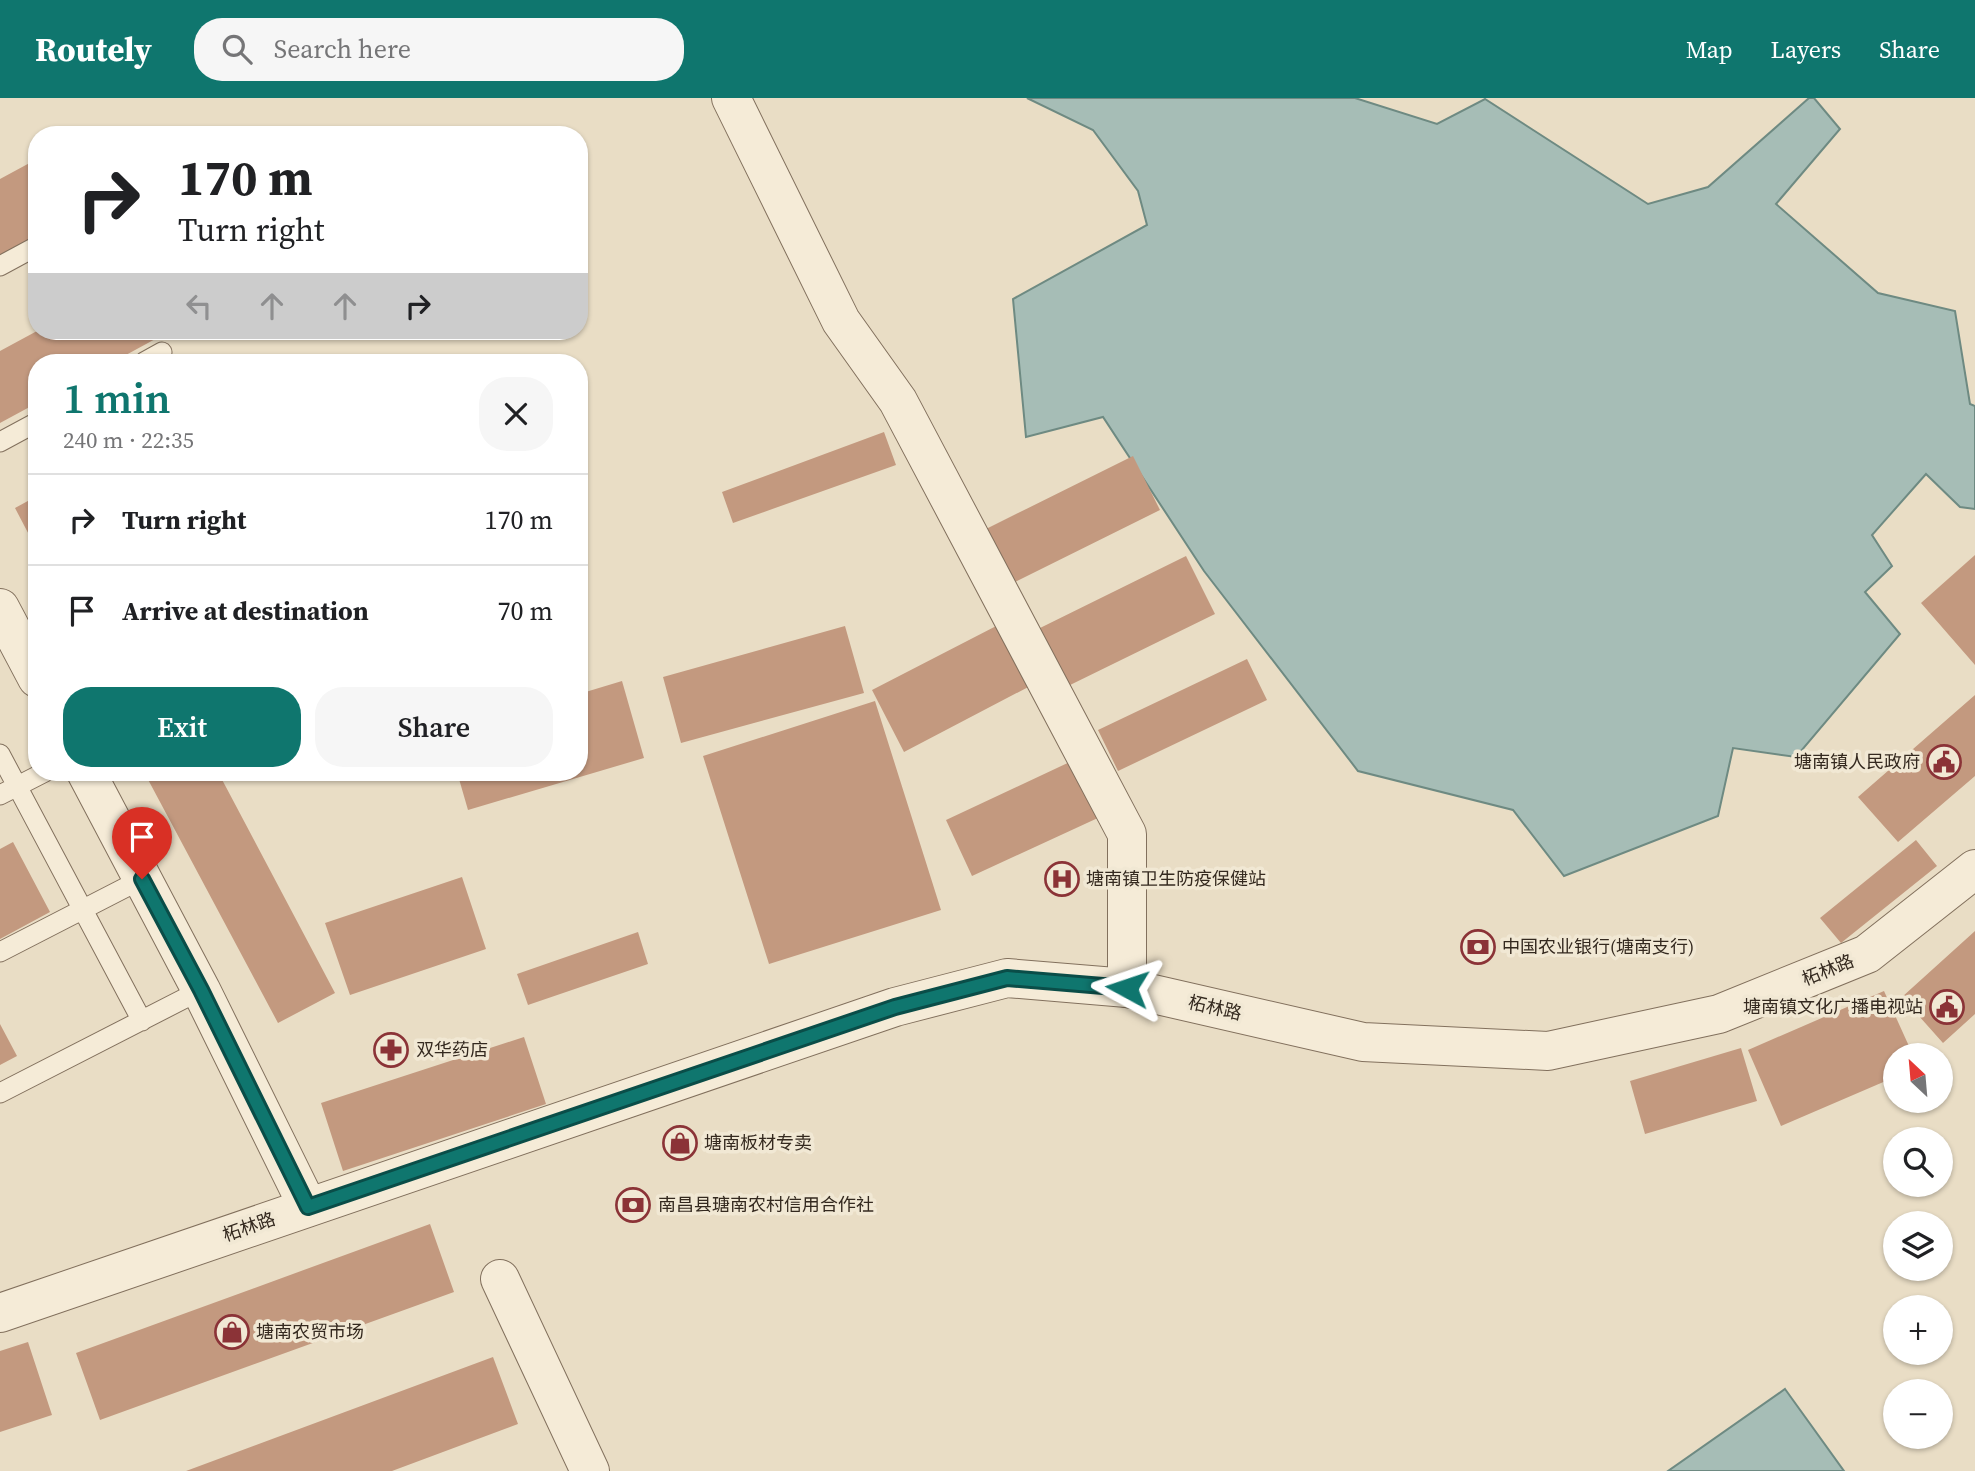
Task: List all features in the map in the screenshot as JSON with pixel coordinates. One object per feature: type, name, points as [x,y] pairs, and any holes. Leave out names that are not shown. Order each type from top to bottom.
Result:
[{"type":"street","points":[[731,98],[841,321],[898,401],[1127,834],[1127,988]]},
{"type":"street","points":[[0,608],[28,661]]},
{"type":"street","points":[[91,781],[201,990],[308,1207]]},
{"type":"street","name":"柘林路","points":[[0,1313],[907,1004],[1007,978],[1127,988],[1363,1042],[1548,1051],[1719,1014],[1867,954],[1975,869]]},
{"type":"street","points":[[500,1279],[590,1471]]},
{"type":"lane","points":[[0,267],[28,251]]},
{"type":"lane","points":[[158,354],[162,352]]},
{"type":"lane","points":[[0,442],[28,427]]},
{"type":"lane","points":[[0,754],[9,791],[82,910],[142,1021]]},
{"type":"lane","points":[[9,791],[28,781]]},
{"type":"lane","points":[[0,952],[142,879]]},
{"type":"lane","points":[[0,1093],[201,990]]},
{"type":"water","points":[[1027,98],[1355,98],[1437,124],[1485,99],[1648,204],[1708,187],[1809,98],[1814,98],[1840,129],[1776,204],[1878,293],[1955,311],[1970,404],[1975,406],[1975,509],[1960,507],[1926,474],[1872,535],[1892,566],[1865,592],[1900,634],[1796,757],[1733,748],[1718,816],[1564,876],[1513,810],[1358,771],[1204,571],[1103,417],[1026,437],[1013,299],[1147,225],[1138,191],[1093,130]]},
{"type":"water","points":[[1785,1389],[1844,1471],[1668,1471]]},
{"type":"building","points":[[28,164],[28,242],[0,258],[0,179]]},
{"type":"building","points":[[28,336],[28,340],[153,340],[128,354],[28,354],[28,408],[0,423],[0,351]]},
{"type":"building","points":[[884,432],[896,465],[733,523],[722,492]]},
{"type":"building","points":[[1133,456],[1160,510],[1013,583],[986,529]]},
{"type":"building","points":[[28,501],[28,533],[15,508]]},
{"type":"building","points":[[1975,555],[1975,665],[1921,603]]},
{"type":"building","points":[[1186,556],[1215,614],[1066,687],[1038,629]]},
{"type":"building","points":[[1002,623],[1034,684],[904,752],[872,690]]},
{"type":"building","points":[[845,626],[864,693],[681,743],[663,677]]},
{"type":"building","points":[[1247,659],[1267,700],[1118,771],[1098,730]]},
{"type":"building","points":[[622,681],[644,758],[588,775],[588,691]]},
{"type":"building","points":[[1975,695],[1975,776],[1898,842],[1858,797]]},
{"type":"building","points":[[875,701],[941,910],[769,964],[703,756]]},
{"type":"building","points":[[1074,760],[1100,817],[972,876],[946,820]]},
{"type":"building","points":[[149,781],[223,781],[335,993],[278,1023]]},
{"type":"building","points":[[460,781],[566,781],[468,810]]},
{"type":"building","points":[[1916,840],[1937,866],[1841,943],[1820,918]]},
{"type":"building","points":[[13,842],[50,912],[0,939],[0,849]]},
{"type":"building","points":[[462,877],[486,949],[350,995],[325,923]]},
{"type":"building","points":[[1975,931],[1975,1014],[1943,1043],[1902,997]]},
{"type":"building","points":[[638,932],[648,964],[528,1005],[517,974]]},
{"type":"building","points":[[1884,991],[1908,1043],[1883,1043],[1883,1082],[1781,1126],[1748,1050]]},
{"type":"building","points":[[0,1024],[17,1056],[0,1065]]},
{"type":"building","points":[[524,1037],[546,1104],[343,1171],[321,1103]]},
{"type":"building","points":[[1741,1048],[1757,1101],[1645,1134],[1630,1081]]},
{"type":"building","points":[[430,1224],[454,1292],[100,1420],[76,1353]]},
{"type":"building","points":[[28,1342],[52,1415],[0,1432],[0,1351]]},
{"type":"building","points":[[493,1357],[518,1424],[392,1471],[186,1471]]},
{"type":"place","name":"塘南镇人民政府","points":[[1944,762]]},
{"type":"place","name":"塘南镇卫生防疫保健站","points":[[1062,879]]},
{"type":"place","name":"中国农业银行(塘南支行)","points":[[1478,947]]},
{"type":"place","name":"塘南镇文化广播电视站","points":[[1947,1007]]},
{"type":"place","name":"双华药店","points":[[391,1050]]},
{"type":"place","name":"塘南板材专卖","points":[[680,1143]]},
{"type":"place","name":"南昌县瑭南农村信用合作社","points":[[633,1205]]},
{"type":"place","name":"塘南农贸市场","points":[[232,1332]]},
{"type":"route","points":[[142,879],[201,990],[308,1207],[895,1007],[1007,978],[1127,988]]}]
